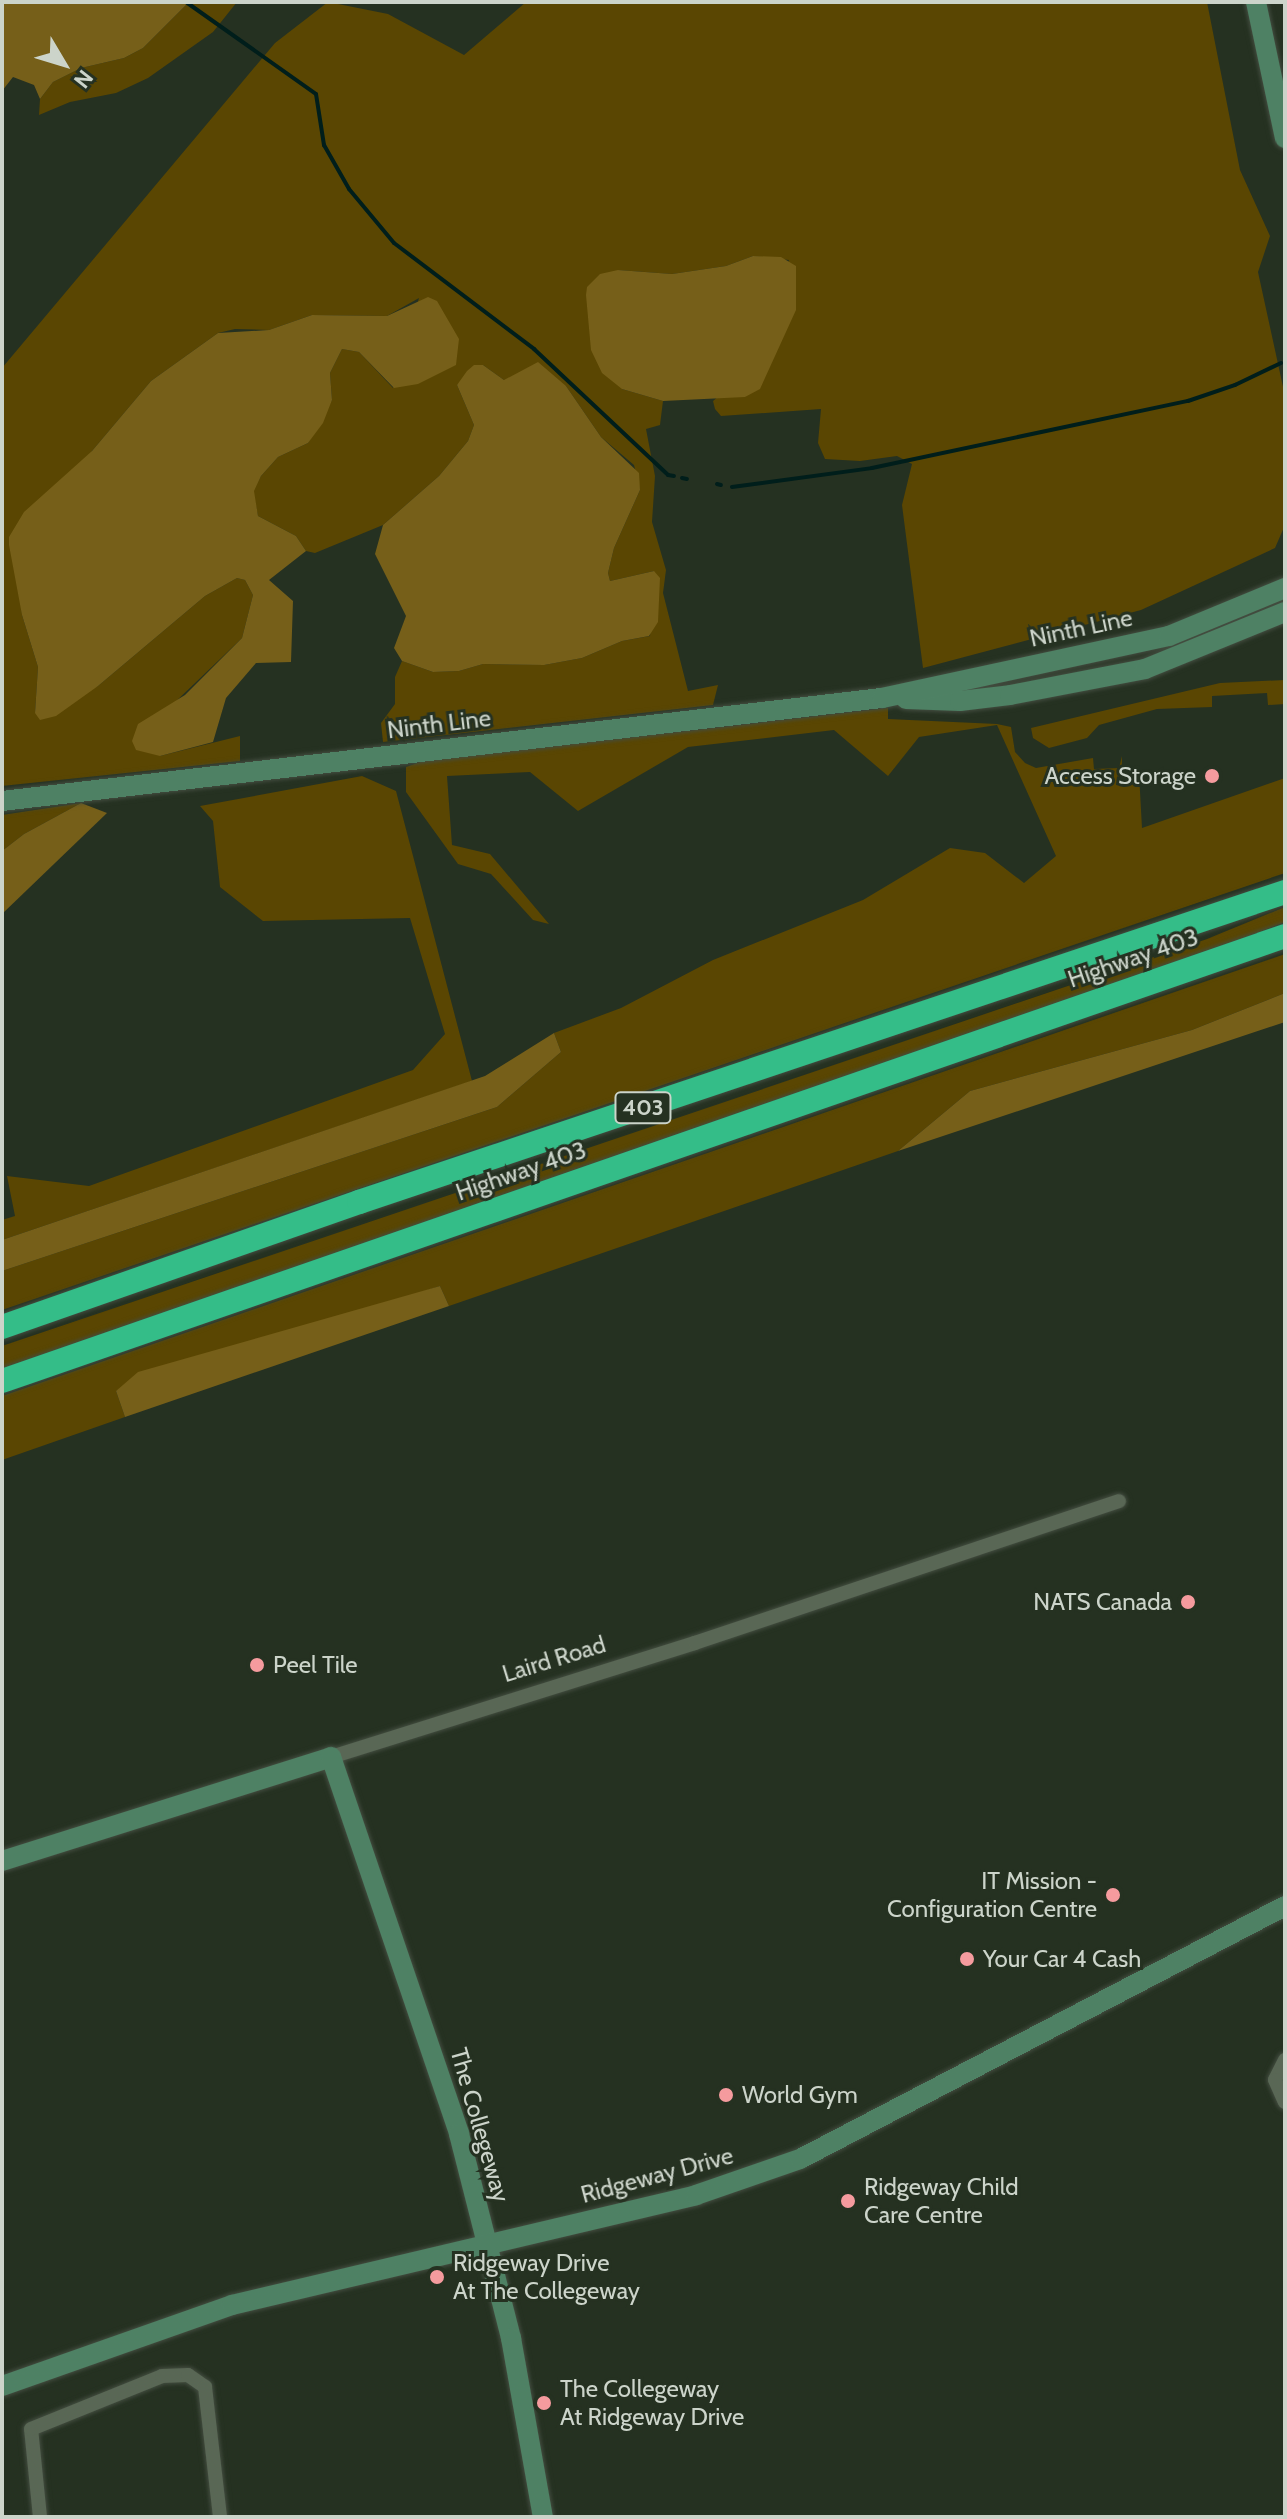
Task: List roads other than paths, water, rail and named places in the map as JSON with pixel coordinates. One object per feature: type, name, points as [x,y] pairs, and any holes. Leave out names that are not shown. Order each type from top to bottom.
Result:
[{"type":"highway","name":"Highway 403","points":[[2,1327],[359,1202],[1285,892]]},
{"type":"highway","name":"Highway 403","points":[[2,1381],[1285,936]]},
{"type":"street","points":[[1256,2],[1285,138]]},
{"type":"street","name":"Ninth Line","points":[[2,801],[882,698],[1169,636],[1285,588]]},
{"type":"street","name":"Ninth Line","points":[[882,698],[972,700],[1145,669],[1285,612]]},
{"type":"street","name":"Laird Road","points":[[2,1861],[723,1633],[1119,1501]]},
{"type":"street","name":"The Collegeway","points":[[331,1757],[459,2134],[523,2394],[543,2517]]},
{"type":"street","name":"Ridgeway Drive","points":[[2,2386],[232,2305],[696,2195],[800,2159],[1285,1906]]},
{"type":"street","points":[[1285,2060],[1275,2080],[1285,2102]]},
{"type":"street","points":[[40,2517],[31,2429],[162,2376],[188,2375],[205,2387],[220,2517]]},
{"type":"waterway","points":[[186,2],[316,94],[324,145],[349,189],[394,243],[534,349],[668,475],[674,476]]},
{"type":"waterway","points":[[732,487],[872,468],[1188,401],[1235,385],[1281,363]]},
{"type":"waterway","points":[[682,478],[687,479]]},
{"type":"waterway","points":[[717,484],[721,485]]},
{"type":"place","name":"Access Storage","points":[[1212,776]]},
{"type":"place","name":"NATS Canada","points":[[1188,1602]]},
{"type":"place","name":"Peel Tile","points":[[257,1665]]},
{"type":"place","name":"IT Mission - Configuration Centre","points":[[1113,1895]]},
{"type":"place","name":"Your Car 4 Cash","points":[[967,1959]]},
{"type":"place","name":"World Gym","points":[[726,2095]]},
{"type":"place","name":"Ridgeway Child Care Centre","points":[[848,2201]]},
{"type":"place","name":"Ridgeway Drive At The Collegeway","points":[[437,2277]]},
{"type":"place","name":"The Collegeway At Ridgeway Drive","points":[[544,2403]]}]
